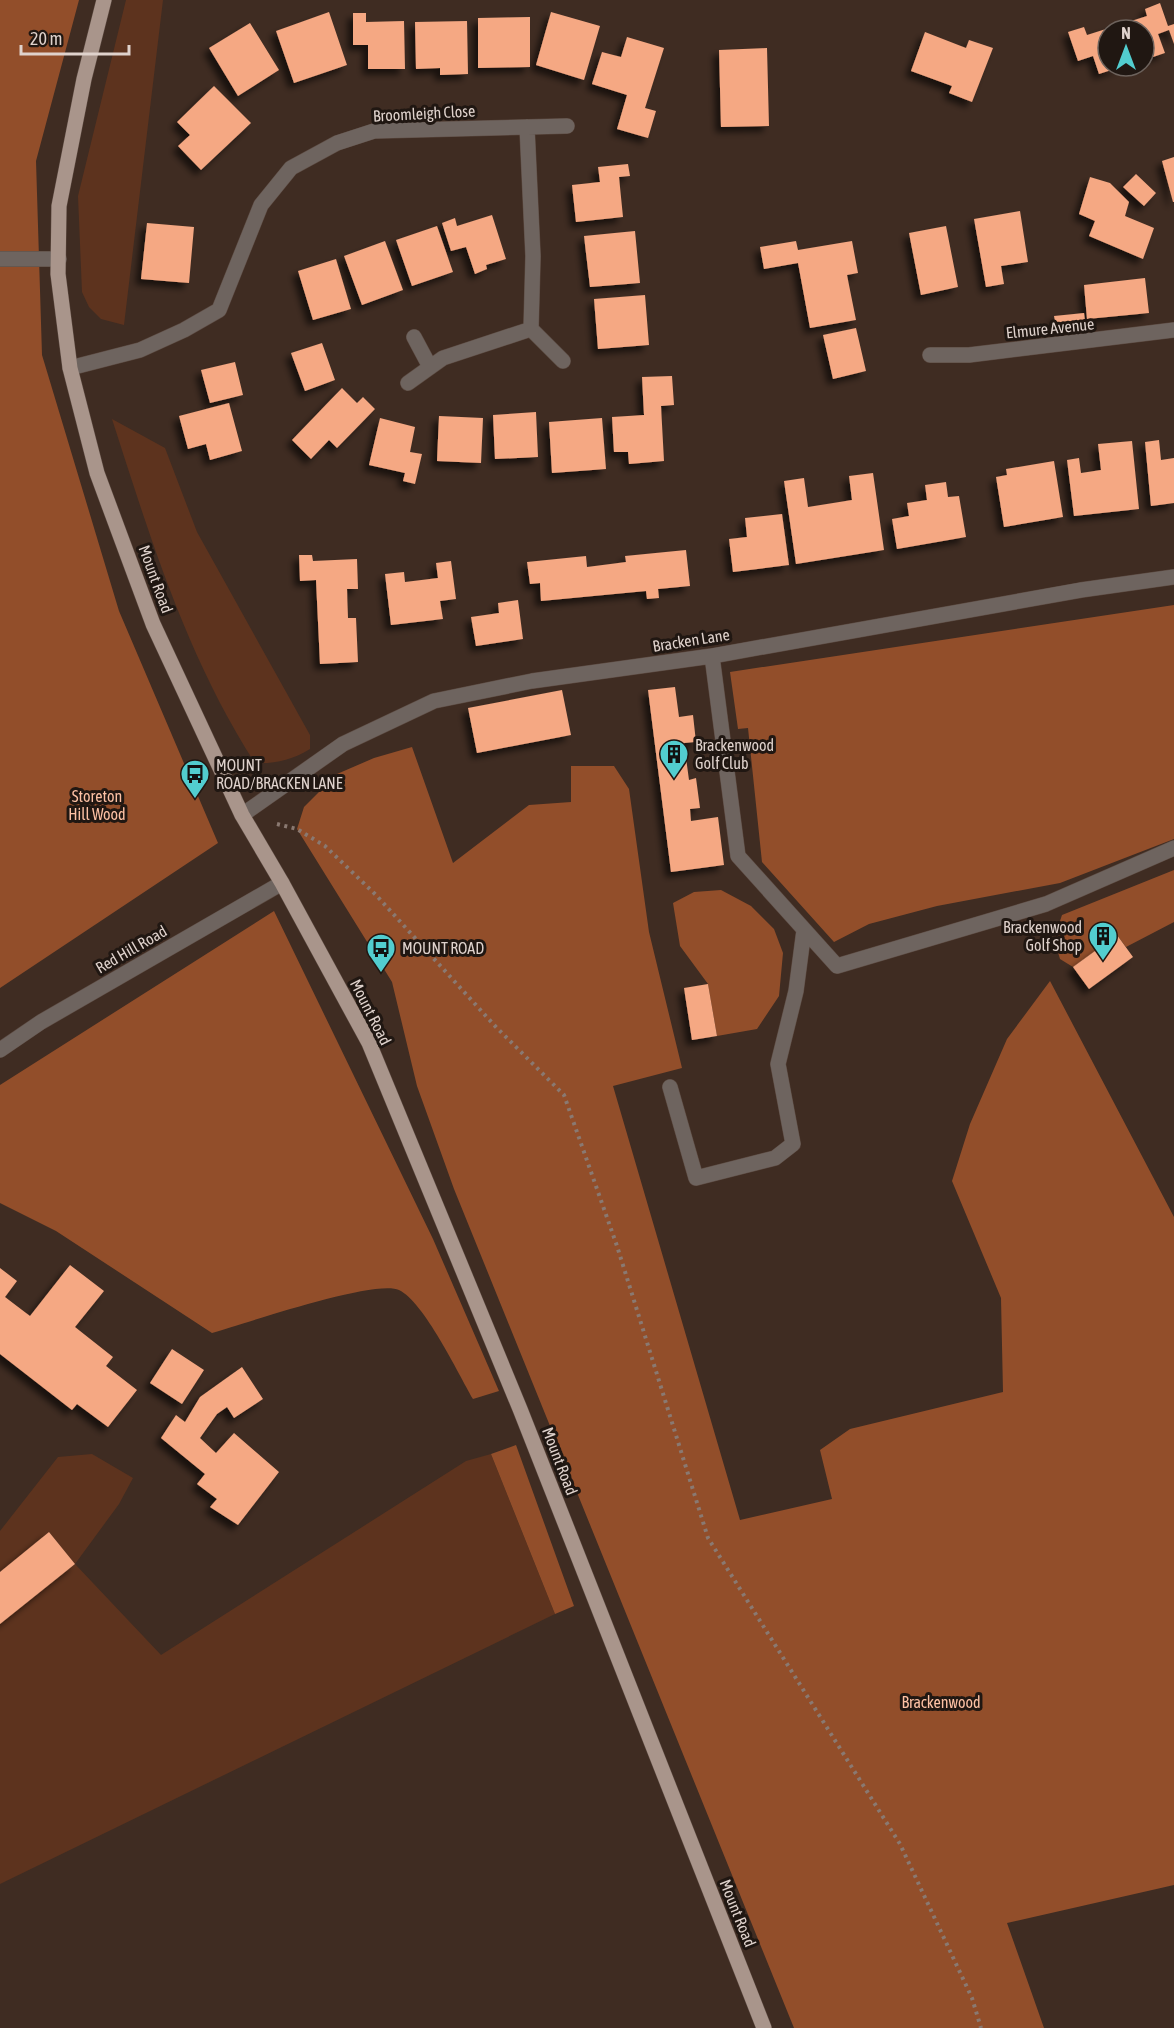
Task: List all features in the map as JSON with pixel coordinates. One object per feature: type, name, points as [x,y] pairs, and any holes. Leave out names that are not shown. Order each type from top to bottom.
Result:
[{"type":"main road","name":"Mount Road","points":[[104,0],[84,79],[59,206],[58,259],[70,368],[97,473],[153,624],[242,815],[282,883],[373,1053],[520,1409],[764,2028]]},
{"type":"street","name":"Broomleigh Close","points":[[70,368],[140,350],[184,330],[219,310],[261,204],[291,168],[337,143],[374,131],[567,126]]},
{"type":"street","points":[[527,127],[533,256],[531,329],[563,361]]},
{"type":"street","points":[[0,259],[58,259]]},
{"type":"street","points":[[408,383],[443,358],[531,329]]},
{"type":"street","name":"Elmure Avenue","points":[[930,355],[969,355],[1174,330]]},
{"type":"street","points":[[414,337],[430,367]]},
{"type":"street","name":"Bracken Lane","points":[[242,815],[343,744],[434,701],[532,681],[712,656],[1081,590],[1174,577]]},
{"type":"street","points":[[712,656],[738,856],[837,966],[1046,904],[1174,848]]},
{"type":"street","name":"Red Hill Road","points":[[0,1050],[41,1022],[282,883]]},
{"type":"street","points":[[670,1087],[696,1178],[775,1158],[793,1144],[778,1064],[796,991],[804,930]]},
{"type":"path","points":[[242,815],[297,829],[326,846],[376,895],[495,1026],[564,1095],[617,1246],[708,1538],[900,1844],[972,1998],[981,2028]]},
{"type":"shaded area","points":[[126,0],[163,0],[124,325],[101,319],[89,307],[82,292],[78,196]]},
{"type":"shaded area","points":[[112,419],[165,448],[197,532],[310,735],[310,749],[283,760],[255,763],[231,723],[209,682],[172,596]]},
{"type":"shaded area","points":[[92,1454],[133,1478],[119,1504],[75,1564],[49,1532],[0,1572],[0,1531],[58,1457]]},
{"type":"shaded area","points":[[491,1454],[555,1614],[0,1884],[0,1624],[75,1564],[161,1655],[466,1461]]},
{"type":"green space","name":"Storeton Hill Wood","points":[[0,0],[79,0],[36,161],[42,355],[119,611],[218,843],[0,988]]},
{"type":"green space","points":[[1174,605],[1174,839],[1060,883],[937,906],[869,924],[834,942],[762,862],[748,728],[738,729],[730,672]]},
{"type":"green space","name":"Brackenwood","points":[[412,747],[453,863],[529,805],[571,802],[571,766],[614,766],[629,789],[649,932],[682,1068],[613,1086],[740,1520],[832,1499],[820,1450],[850,1429],[1003,1392],[1001,1298],[952,1181],[970,1124],[1007,1039],[1050,981],[1174,1217],[1174,1885],[1007,1923],[1044,2028],[794,2028],[454,1189],[417,1086],[392,982],[297,829],[304,807],[337,774],[374,758]]},
{"type":"green space","points":[[1174,870],[1174,922],[1126,947],[1117,935],[1073,967],[1060,959],[1054,939],[1062,915]]},
{"type":"green space","points":[[721,890],[751,906],[774,929],[783,953],[779,996],[757,1029],[717,1036],[708,984],[680,946],[673,903],[694,892]]},
{"type":"green space","points":[[274,911],[433,1239],[499,1391],[473,1399],[450,1356],[419,1308],[399,1290],[385,1288],[337,1296],[212,1333],[56,1231],[0,1203],[0,1085]]},
{"type":"green space","points":[[516,1445],[574,1606],[555,1614],[491,1454]]},
{"type":"building","points":[[1160,3],[1168,26],[1174,24],[1174,44],[1169,30],[1158,34],[1165,53],[1156,56],[1156,18],[1141,18],[1147,16],[1145,9]]},
{"type":"building","points":[[329,12],[347,65],[294,83],[276,31]]},
{"type":"building","points":[[551,12],[600,26],[584,80],[536,65]]},
{"type":"building","points":[[353,13],[366,13],[366,22],[404,21],[405,69],[368,69],[368,45],[353,45]]},
{"type":"building","points":[[530,17],[530,67],[478,68],[478,18]]},
{"type":"building","points":[[467,21],[468,74],[440,75],[440,68],[416,69],[415,22]]},
{"type":"building","points":[[250,23],[279,70],[238,96],[209,48]]},
{"type":"building","points":[[1084,27],[1087,35],[1096,32],[1096,65],[1093,56],[1078,61],[1068,32]]},
{"type":"building","points":[[925,32],[966,48],[969,40],[993,48],[972,102],[949,93],[952,86],[911,71]]},
{"type":"building","points":[[627,37],[664,48],[645,108],[656,111],[648,138],[617,129],[627,95],[592,84],[602,52],[621,57]]},
{"type":"building","points":[[767,48],[769,126],[721,127],[719,50]]},
{"type":"building","points":[[214,86],[251,123],[201,170],[178,146],[190,135],[177,122]]},
{"type":"building","points":[[1174,157],[1174,202],[1173,202],[1162,161]]},
{"type":"building","points":[[628,164],[630,176],[619,177],[623,217],[576,222],[572,185],[600,182],[598,167]]},
{"type":"building","points":[[1136,174],[1156,193],[1144,206],[1123,187]]},
{"type":"building","points":[[1090,177],[1110,183],[1129,202],[1125,216],[1154,228],[1143,259],[1089,236],[1095,221],[1079,214]]},
{"type":"building","points":[[1020,211],[1028,262],[1001,266],[1004,284],[986,287],[974,219]]},
{"type":"building","points":[[492,215],[506,259],[486,265],[487,269],[475,274],[466,247],[451,251],[442,223],[455,218],[457,226]]},
{"type":"building","points":[[147,223],[194,227],[189,283],[141,279]]},
{"type":"building","points":[[437,226],[453,272],[412,286],[396,240]]},
{"type":"building","points":[[946,226],[958,287],[921,295],[909,233]]},
{"type":"building","points":[[635,231],[640,283],[590,287],[584,236]]},
{"type":"building","points":[[385,241],[403,290],[362,305],[344,256]]},
{"type":"building","points":[[796,241],[798,250],[852,241],[858,273],[847,275],[856,320],[810,328],[798,263],[764,269],[760,247]]},
{"type":"building","points":[[336,259],[351,309],[313,320],[298,271]]},
{"type":"building","points":[[1145,278],[1149,313],[1087,319],[1084,285]]},
{"type":"building","points":[[645,295],[649,345],[598,349],[594,299]]},
{"type":"building","points":[[1084,313],[1086,329],[1057,332],[1054,316]]},
{"type":"building","points":[[856,328],[866,371],[833,379],[823,335]]},
{"type":"building","points":[[322,343],[335,380],[305,391],[291,353]]},
{"type":"building","points":[[235,362],[243,395],[210,403],[201,370]]},
{"type":"building","points":[[672,376],[674,405],[661,406],[664,461],[629,464],[628,452],[614,452],[612,417],[644,415],[642,377]]},
{"type":"building","points":[[342,388],[357,403],[363,397],[375,409],[337,448],[329,440],[311,459],[292,440]]},
{"type":"building","points":[[229,403],[242,451],[210,460],[206,444],[188,449],[179,416]]},
{"type":"building","points":[[536,412],[538,457],[495,459],[493,415]]},
{"type":"building","points":[[439,416],[483,418],[481,463],[437,461]]},
{"type":"building","points":[[380,418],[415,427],[410,452],[422,454],[415,484],[403,481],[405,473],[369,465]]},
{"type":"building","points":[[602,418],[606,469],[552,473],[549,422]]},
{"type":"building","points":[[1159,440],[1161,460],[1174,458],[1174,503],[1151,506],[1145,442]]},
{"type":"building","points":[[1132,441],[1139,509],[1074,516],[1067,460],[1079,458],[1081,473],[1101,470],[1098,444]]},
{"type":"building","points":[[1054,461],[1063,517],[1004,527],[996,477],[1007,475],[1006,469]]},
{"type":"building","points":[[873,473],[884,550],[796,564],[784,481],[804,478],[808,507],[852,500],[849,476]]},
{"type":"building","points":[[946,482],[948,497],[959,496],[966,537],[897,549],[892,519],[909,516],[907,503],[927,500],[925,485]]},
{"type":"building","points":[[782,514],[789,565],[733,572],[729,539],[747,537],[745,518]]},
{"type":"building","points":[[686,550],[690,586],[658,589],[659,598],[647,599],[646,591],[541,601],[540,583],[530,584],[527,562],[586,556],[587,567],[626,562],[625,556]]},
{"type":"building","points":[[299,555],[312,555],[313,561],[357,559],[358,589],[347,589],[348,618],[356,618],[358,662],[320,664],[316,580],[300,581]]},
{"type":"building","points":[[451,561],[456,599],[440,601],[443,619],[391,625],[385,574],[404,572],[405,582],[438,578],[436,563]]},
{"type":"building","points":[[518,600],[523,639],[476,646],[471,617],[499,613],[498,603]]},
{"type":"building","name":"Brackenwood Golf Club","points":[[675,687],[679,717],[693,715],[696,742],[684,743],[689,780],[696,778],[700,808],[690,809],[691,821],[718,817],[724,865],[671,872],[648,690]]},
{"type":"building","points":[[562,690],[571,735],[477,753],[468,708]]},
{"type":"building","name":"Brackenwood Golf Shop","points":[[1117,935],[1133,957],[1089,989],[1073,967]]},
{"type":"building","points":[[708,984],[717,1036],[692,1040],[684,988]]},
{"type":"building","points":[[70,1265],[104,1291],[75,1327],[113,1357],[106,1366],[137,1390],[108,1427],[77,1404],[72,1410],[0,1354],[0,1268],[17,1281],[5,1297],[30,1316]]},
{"type":"building","points":[[172,1349],[204,1370],[182,1404],[150,1383]]},
{"type":"building","points":[[242,1367],[263,1399],[234,1418],[227,1407],[217,1414],[200,1438],[216,1453],[234,1433],[279,1472],[238,1525],[210,1507],[217,1499],[197,1484],[205,1474],[161,1438],[176,1415],[185,1422],[200,1397]]},
{"type":"building","points":[[49,1532],[75,1564],[0,1624],[0,1572]]},
{"type":"place","name":"Brackenwood Golf Club","points":[[674,780]]},
{"type":"place","name":"MOUNT ROAD/BRACKEN LANE","points":[[195,800]]},
{"type":"place","name":"Brackenwood Golf Shop","points":[[1103,962]]},
{"type":"place","name":"MOUNT ROAD","points":[[381,974]]}]
